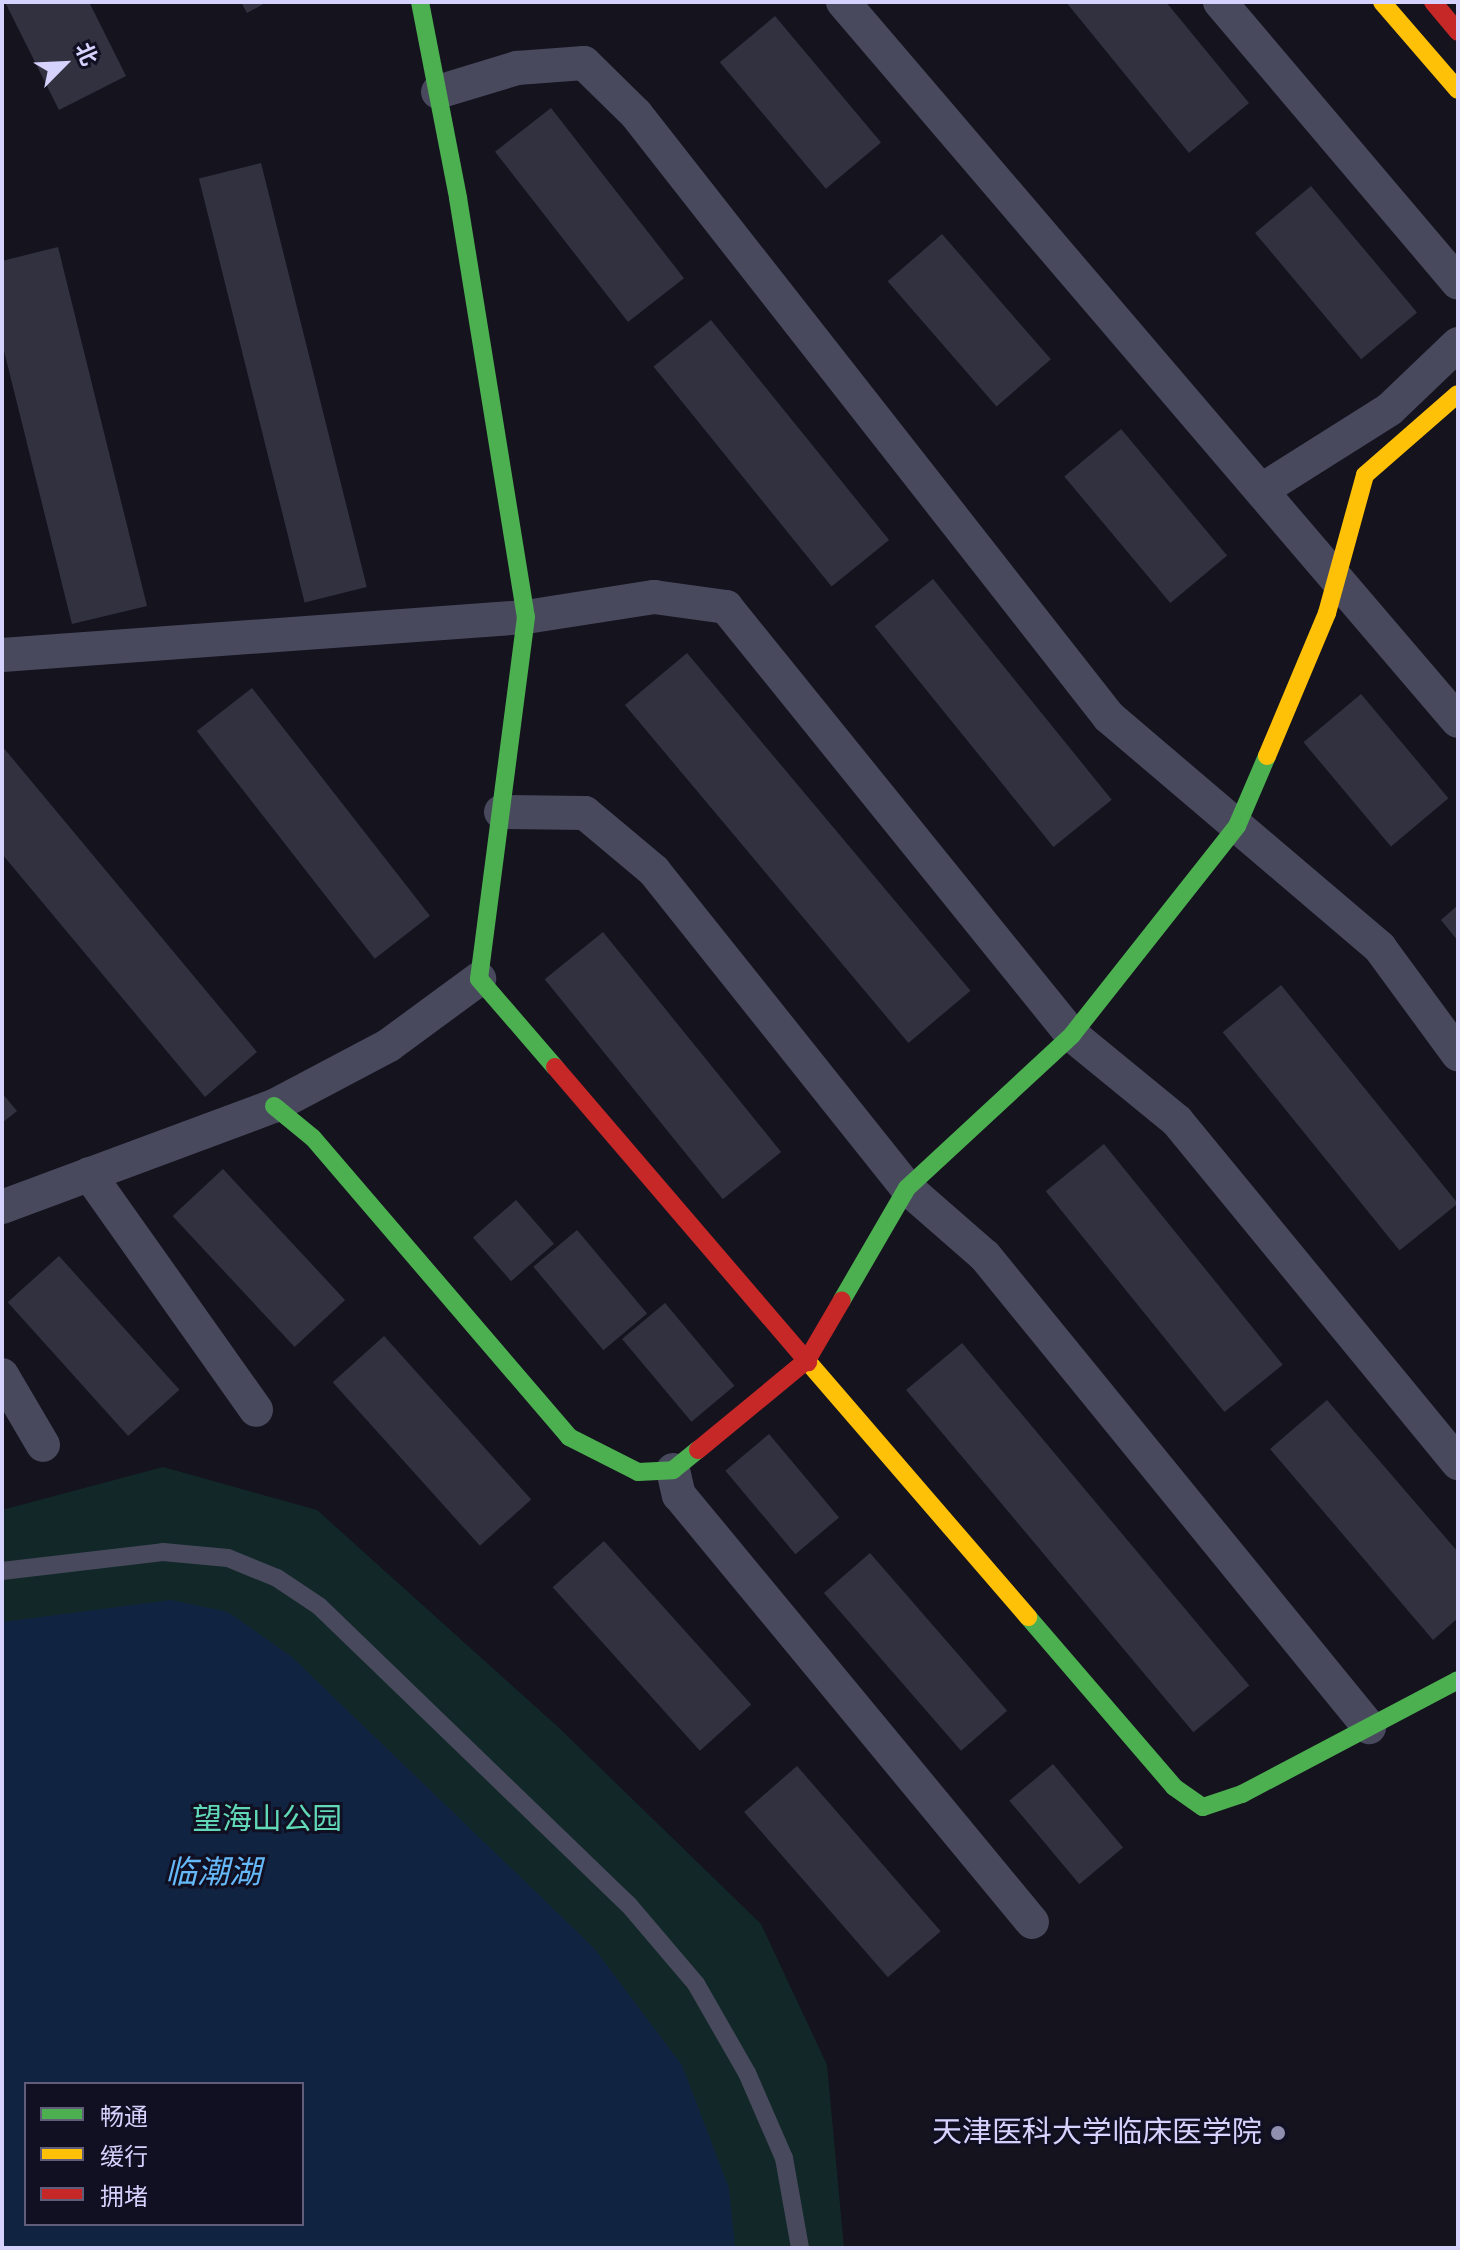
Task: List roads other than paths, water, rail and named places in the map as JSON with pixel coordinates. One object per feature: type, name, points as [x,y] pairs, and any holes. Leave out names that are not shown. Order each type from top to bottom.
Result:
[{"type":"street","points":[[2,1207],[274,1106],[389,1045],[479,979],[526,617],[438,92],[420,2]]},
{"type":"street","points":[[843,2],[1458,721]]},
{"type":"street","points":[[1220,2],[1458,283]]},
{"type":"street","points":[[1382,2],[1458,90]]},
{"type":"street","points":[[1433,2],[1458,32]]},
{"type":"street","points":[[438,92],[517,68],[584,63],[636,114],[1109,717],[1380,948],[1458,1054]]},
{"type":"street","points":[[1262,490],[1390,409],[1458,344]]},
{"type":"street","points":[[274,1106],[313,1138],[569,1437],[638,1472],[673,1470],[807,1360],[907,1188],[1072,1035],[1237,826],[1337,578],[1365,475],[1458,394]]},
{"type":"street","points":[[2,655],[526,617],[654,597],[726,607],[1072,1035],[1177,1121],[1458,1463]]},
{"type":"street","points":[[501,812],[585,813],[654,871],[907,1188],[985,1256],[1369,1727]]},
{"type":"street","points":[[479,979],[1174,1787],[1203,1807],[1242,1794],[1458,1680]]},
{"type":"street","points":[[89,1174],[256,1410]]},
{"type":"street","points":[[2,1375],[43,1445]]},
{"type":"street","points":[[673,1470],[679,1495],[1032,1922]]},
{"type":"lane","points":[[2,1571],[163,1552],[228,1558],[277,1578],[319,1606],[628,1904],[696,1984],[747,2073],[784,2158],[800,2248]]},
{"type":"water","name":"临潮湖","points":[[171,1600],[228,1612],[292,1657],[593,1947],[682,2065],[729,2188],[735,2248],[2,2248],[2,1622]]},
{"type":"place","name":"天津医科大学临床医学院","points":[[1278,2133]]},
{"type":"park label","name":"望海山公园","points":[[267,1820]]}]
